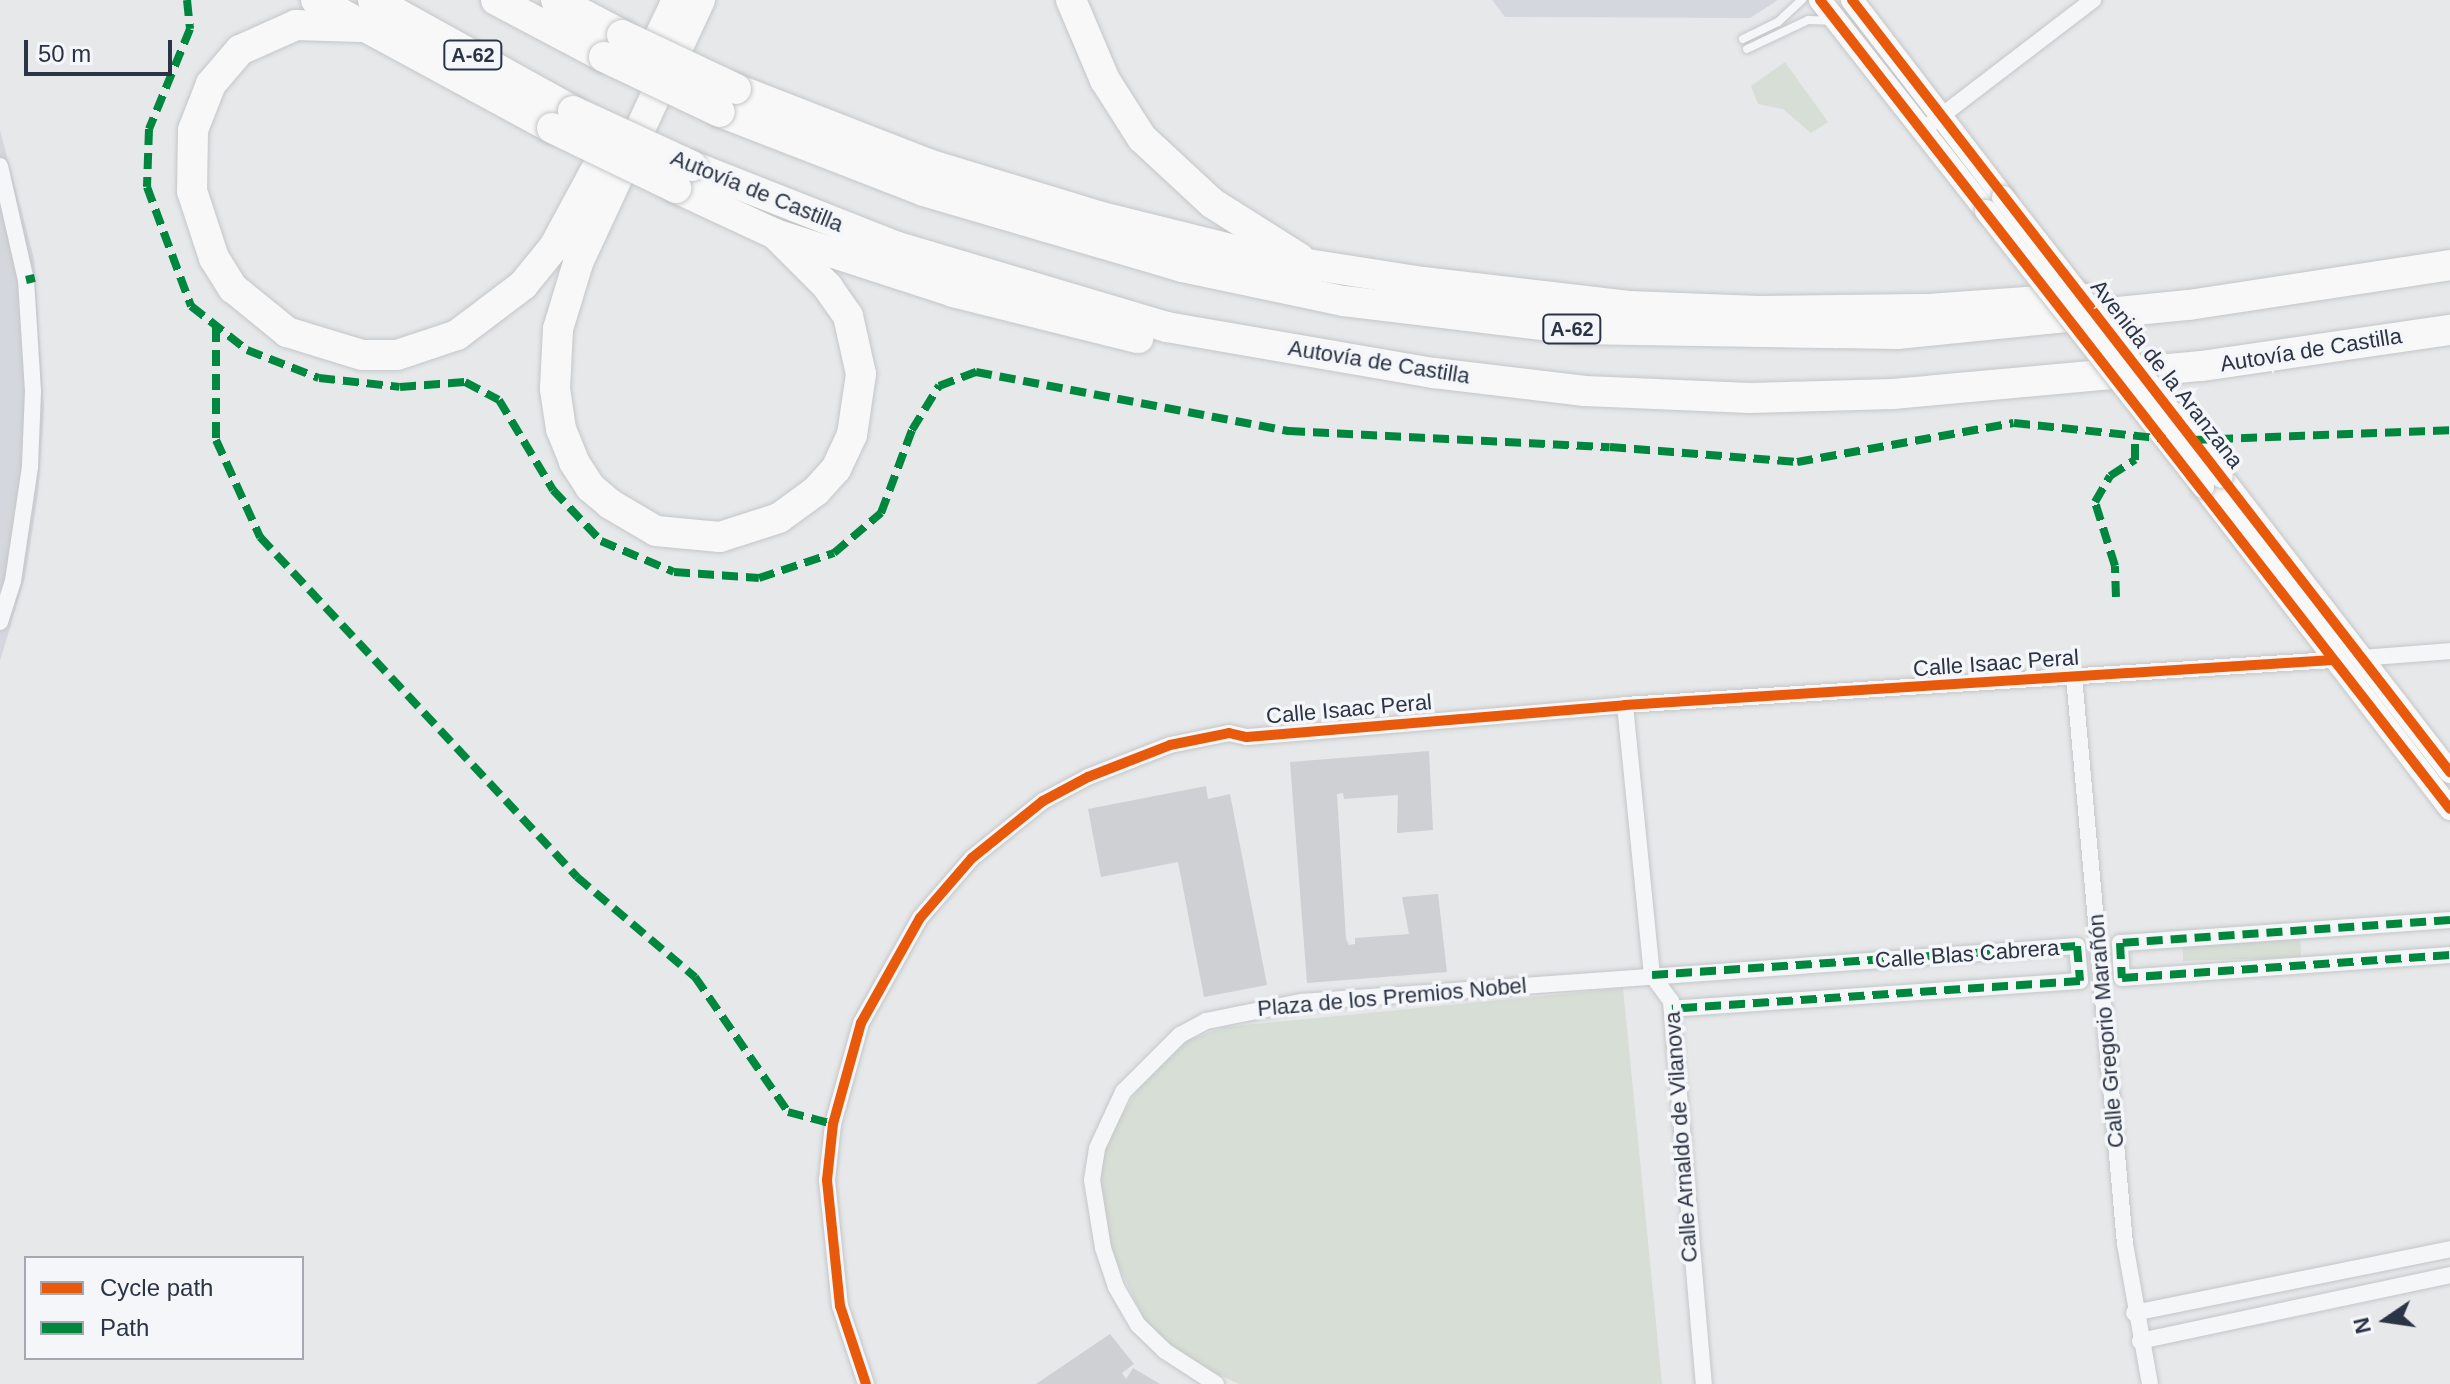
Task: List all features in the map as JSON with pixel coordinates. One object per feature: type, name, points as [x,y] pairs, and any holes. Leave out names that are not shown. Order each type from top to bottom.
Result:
[{"type":"highway","name":"Autovía de Castilla","points":[[316,0],[367,13],[563,120],[684,177],[1039,291],[1167,327],[1434,373],[1585,391],[1750,398],[1893,394],[2072,381],[2450,330]]},
{"type":"highway","name":"A-62","points":[[496,0],[613,46],[924,191],[1182,267],[1344,301],[1575,329],[1897,334],[2189,305],[2450,263]]},
{"type":"highway","points":[[556,0],[613,46]]},
{"type":"highway","points":[[367,13],[296,25],[240,50],[217,75],[200,108],[190,164],[192,191],[214,258],[255,310],[323,347],[397,355],[447,340],[494,311],[554,247],[576,213],[677,0]]},
{"type":"highway","points":[[684,177],[775,234],[828,287],[848,316],[861,374],[852,435],[836,469],[816,491],[779,518],[720,537],[656,531],[610,504],[590,487],[574,462],[561,429],[555,389],[558,329],[578,263],[700,0]]},
{"type":"highway","points":[[1071,0],[1105,80],[1142,138],[1212,203],[1301,259]]},
{"type":"highway","points":[[728,100],[1098,216],[1263,257],[1301,259],[1544,298],[1759,311],[1945,308],[2450,263]]},
{"type":"highway","points":[[775,234],[1054,320],[1228,357],[1434,373]]},
{"type":"highway","points":[[2346,343],[2450,337]]},
{"type":"street","name":"Avenida de la Aranzana","points":[[1820,0],[1986,211],[2360,658],[2450,772]]},
{"type":"street","name":"Avenida de la Aranzana","points":[[1852,0],[2003,197],[2212,482],[2333,660],[2450,809]]},
{"type":"street","points":[[1922,131],[2093,0]]},
{"type":"street","points":[[0,166],[26,280],[33,391],[30,467],[13,581],[0,622]]},
{"type":"street","points":[[2360,658],[2450,651]]},
{"type":"street","name":"Calle Isaac Peral","points":[[866,1384],[840,1306],[830,1244],[827,1180],[833,1124],[845,1069],[881,979],[920,918],[972,858],[1043,801],[1119,762],[1170,745],[1229,733],[1247,737],[1625,705],[2333,660]]},
{"type":"street","name":"Calle Gregorio Marañón","points":[[2074,677],[2134,1313],[2150,1384]]},
{"type":"street","name":"Calle Arnaldo de Vilanova","points":[[1625,705],[1652,975],[1672,1009],[1704,1384]]},
{"type":"street","points":[[2450,920],[2120,943],[2122,978],[2450,955]]},
{"type":"street","name":"Calle Blas Cabrera","points":[[1652,975],[2077,946],[2080,981],[1672,1009]]},
{"type":"street","name":"Plaza de los Premios Nobel","points":[[1216,1384],[1165,1351],[1138,1325],[1116,1287],[1096,1213],[1092,1180],[1108,1117],[1151,1059],[1206,1021],[1263,1008],[1652,975]]},
{"type":"street","points":[[2134,1313],[2450,1249]]},
{"type":"street","points":[[2140,1341],[2450,1275]]},
{"type":"lane","points":[[1743,39],[1778,22],[1802,0]]},
{"type":"lane","points":[[1747,49],[1808,20],[1836,21]]},
{"type":"shaded area","points":[[1492,0],[1778,0],[1750,18],[1505,17]]},
{"type":"shaded area","points":[[1785,62],[1828,122],[1811,133],[1783,109],[1758,104],[1751,86]]},
{"type":"shaded area","points":[[0,130],[34,259],[44,409],[38,494],[25,577],[0,661]]},
{"type":"shaded area","points":[[2300,926],[2301,957],[2183,961],[2182,930]]},
{"type":"shaded area","points":[[1623,988],[1662,1384],[1239,1384],[1187,1360],[1145,1322],[1112,1251],[1100,1199],[1101,1168],[1110,1133],[1141,1085],[1188,1040],[1224,1027]]},
{"type":"building","points":[[1429,751],[1433,830],[1397,833],[1398,795],[1344,799],[1343,793],[1337,794],[1346,939],[1349,945],[1355,944],[1355,938],[1409,934],[1402,897],[1438,894],[1447,972],[1307,983],[1290,762]]},
{"type":"building","points":[[1206,786],[1208,799],[1230,794],[1267,985],[1204,997],[1178,862],[1101,877],[1088,809]]},
{"type":"building","points":[[1110,1334],[1134,1364],[1122,1373],[1126,1379],[1133,1368],[1160,1384],[1036,1384]]},
{"type":"marked path","points":[[187,0],[190,29],[149,129],[147,187],[191,306],[247,350],[319,378],[400,387],[465,382],[499,400],[553,490],[601,541],[674,572],[759,578],[834,553],[881,513],[912,430],[939,386],[976,372],[1289,431],[1610,447],[1797,462],[2014,423],[2165,439]]},
{"type":"marked path","points":[[26,280],[35,278]]},
{"type":"marked path","points":[[216,326],[216,440],[260,537],[577,877],[695,977],[788,1112],[833,1124]]},
{"type":"marked path","points":[[2193,440],[2450,430]]},
{"type":"marked path","points":[[2116,597],[2115,566],[2095,502],[2110,476],[2135,460],[2135,438]]},
{"type":"marked path","points":[[2450,920],[2120,943],[2122,978],[2450,955]]},
{"type":"marked path","points":[[1652,975],[2077,946],[2080,981],[1672,1009]]},
{"type":"cycle path","points":[[1820,0],[2450,809]]},
{"type":"cycle path","points":[[1852,0],[2450,772]]},
{"type":"cycle path","points":[[866,1384],[840,1306],[827,1180],[833,1124],[861,1023],[920,918],[972,858],[1043,801],[1088,777],[1170,745],[1229,733],[1247,737],[1625,705],[2333,660]]}]
